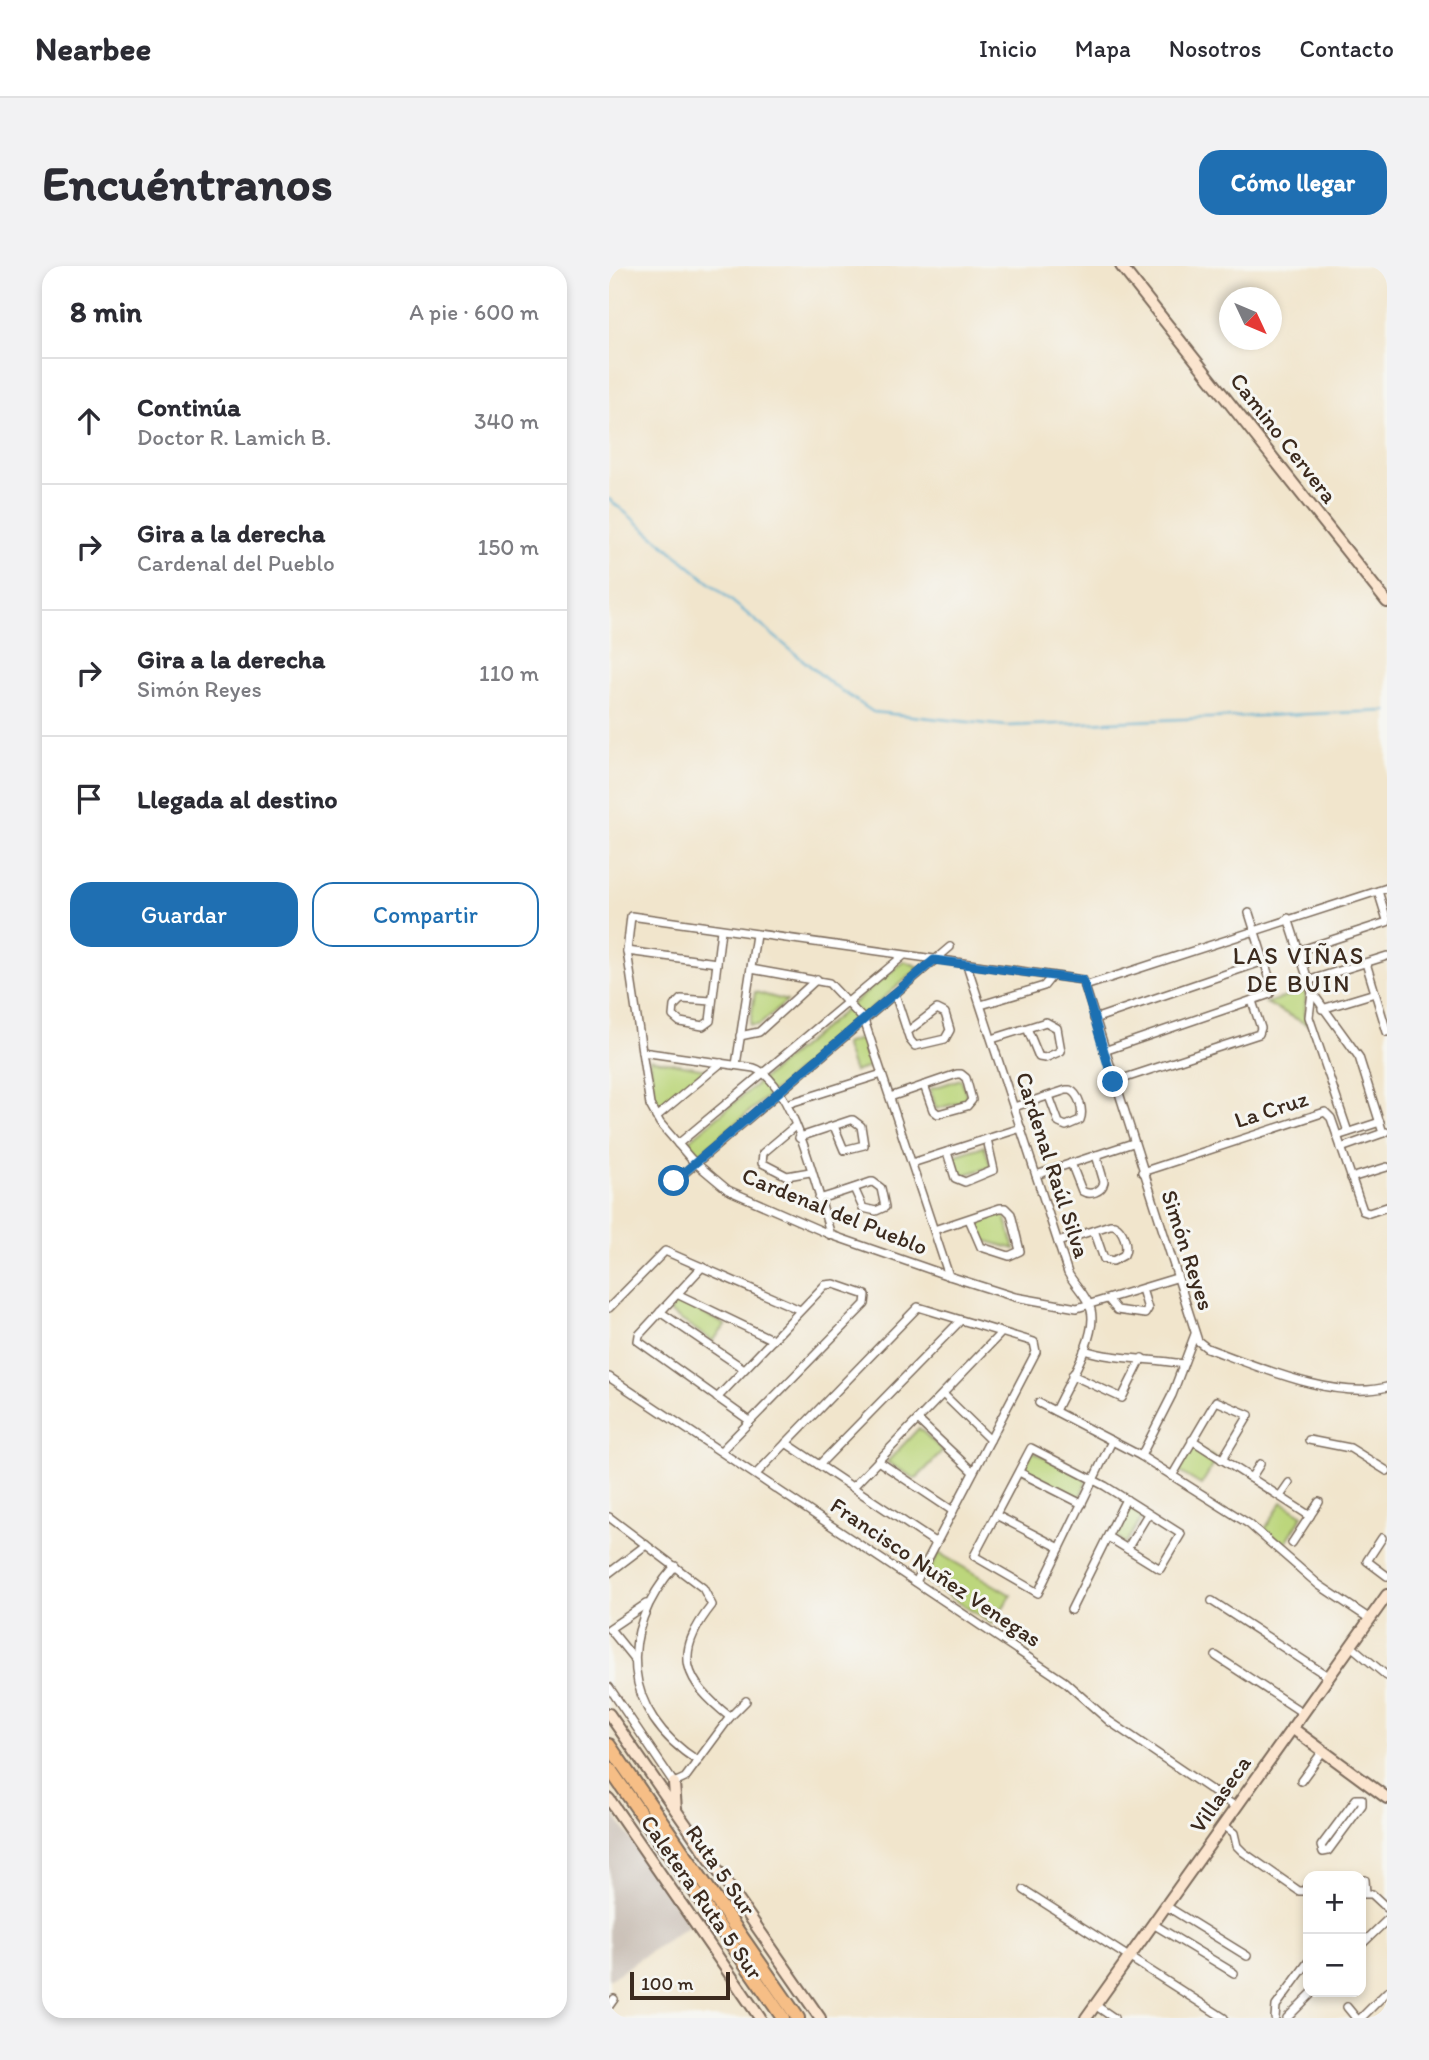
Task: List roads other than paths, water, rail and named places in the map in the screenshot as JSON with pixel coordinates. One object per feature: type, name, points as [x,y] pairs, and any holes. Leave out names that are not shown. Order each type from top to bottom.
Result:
[{"type":"highway","name":"Ruta 5 Sur","points":[[609,1745],[798,2018]]},
{"type":"highway","name":"Ruta 5 Sur","points":[[609,1768],[783,2018]]},
{"type":"main road","name":"Camino Cervera","points":[[1121,266],[1387,603]]},
{"type":"main road","name":"Villaseca","points":[[1086,2018],[1387,1595]]},
{"type":"main road","name":"Caletera Ruta 5 Sur","points":[[609,1714],[820,2018]]},
{"type":"main road","points":[[1292,1728],[1387,1798]]},
{"type":"main road","points":[[674,1783],[677,1813]]},
{"type":"main road","name":"Caletera Ruta 5 Sur","points":[[609,1799],[760,2018]]},
{"type":"street","points":[[1084,983],[1387,888]]},
{"type":"street","points":[[1298,951],[1387,921],[1378,891]]},
{"type":"street","points":[[1104,1051],[1252,1001],[1271,992],[1249,913]]},
{"type":"street","name":"Cardenal del Pueblo","points":[[1084,983],[1052,976],[632,916],[628,951],[649,1099],[656,1117],[695,1163],[728,1190],[831,1235],[1015,1297],[1072,1307],[1090,1306],[1177,1278]]},
{"type":"street","points":[[1288,918],[1307,981],[1322,1009],[1350,1041],[1359,1057],[1385,1133],[1341,1148]]},
{"type":"street","points":[[712,1001],[681,999],[674,1006],[673,1016],[680,1022],[705,1026],[710,1021],[721,930]]},
{"type":"street","points":[[736,1065],[756,935]]},
{"type":"street","points":[[674,1181],[950,947]]},
{"type":"street","points":[[628,951],[717,963]]},
{"type":"street","points":[[678,1144],[903,956]]},
{"type":"street","points":[[1307,981],[1387,956]]},
{"type":"street","points":[[1094,1018],[1264,961]]},
{"type":"street","points":[[1366,963],[1387,1032]]},
{"type":"street","name":"Cardenal Raúl Silva","points":[[967,965],[1070,1277],[1090,1306]]},
{"type":"street","points":[[751,969],[817,979],[832,984],[864,1020],[949,1276]]},
{"type":"street","points":[[981,1005],[1044,986],[1052,976]]},
{"type":"street","points":[[740,1035],[759,1032],[817,979]]},
{"type":"street","name":"Simón Reyes","points":[[1084,983],[1113,1082],[1195,1334],[1207,1348],[1283,1374],[1356,1391],[1387,1387]]},
{"type":"street","points":[[1312,992],[1308,1009],[1310,1021],[1348,1132]]},
{"type":"street","points":[[1322,1009],[1375,993]]},
{"type":"street","points":[[894,994],[907,1032],[911,1042],[920,1047],[945,1039],[950,1030],[946,1015],[937,1009],[907,1032]]},
{"type":"street","points":[[1113,1082],[1259,1034],[1261,1028],[1252,1001]]},
{"type":"street","points":[[992,1039],[1046,1022],[1055,1024],[1062,1044],[1059,1053],[1045,1058],[1037,1056],[1027,1028]]},
{"type":"street","points":[[642,1052],[736,1065],[763,1073],[787,1104],[831,1235]]},
{"type":"street","points":[[656,1117],[721,1063]]},
{"type":"street","points":[[787,1104],[882,1074]]},
{"type":"street","points":[[890,1097],[925,1085],[961,1074],[966,1078],[972,1100],[967,1106],[938,1114],[933,1110],[925,1085]]},
{"type":"street","points":[[1014,1107],[1068,1090],[1074,1091],[1082,1113],[1080,1120],[1068,1126],[1059,1123],[1049,1096]]},
{"type":"street","name":"La Cruz","points":[[1142,1172],[1320,1112],[1330,1116],[1364,1212],[1387,1207]]},
{"type":"street","points":[[799,1138],[834,1126],[857,1121],[865,1137],[864,1145],[844,1150],[834,1126]]},
{"type":"street","points":[[1337,1136],[1380,1122]]},
{"type":"street","points":[[795,1126],[763,1153],[762,1163],[787,1176],[810,1172]]},
{"type":"street","points":[[912,1163],[1021,1128]]},
{"type":"street","points":[[947,1152],[955,1178],[965,1182],[994,1170],[987,1139]]},
{"type":"street","points":[[1036,1175],[1133,1143]]},
{"type":"street","points":[[1071,1163],[1082,1191],[1098,1191],[1104,1182],[1096,1155]]},
{"type":"street","points":[[1352,1178],[1387,1167]]},
{"type":"street","points":[[819,1199],[854,1188],[877,1183],[885,1199],[885,1207],[876,1212],[863,1208],[854,1188]]},
{"type":"street","points":[[934,1230],[969,1219],[1007,1209],[1021,1244],[1020,1251],[1012,1256],[981,1247],[969,1219]]},
{"type":"street","points":[[1058,1242],[1094,1230],[1112,1224],[1118,1227],[1126,1247],[1124,1255],[1113,1261],[1104,1259],[1094,1230]]},
{"type":"street","points":[[609,1308],[665,1251],[800,1310]]},
{"type":"street","points":[[702,1266],[639,1335],[638,1341],[750,1421]]},
{"type":"street","points":[[717,1398],[800,1310],[829,1284],[862,1292],[867,1297],[865,1304],[721,1451]]},
{"type":"street","points":[[1109,1300],[1117,1310],[1145,1314],[1149,1310],[1142,1289]]},
{"type":"street","points":[[677,1294],[773,1340]]},
{"type":"street","points":[[1055,1411],[1084,1350],[1091,1326],[1090,1306]]},
{"type":"street","points":[[755,1474],[918,1307],[1036,1345],[1036,1352],[916,1582]]},
{"type":"street","points":[[660,1312],[744,1369]]},
{"type":"street","points":[[819,1465],[959,1322]]},
{"type":"street","points":[[853,1488],[1000,1334]]},
{"type":"street","points":[[1141,1456],[1172,1395],[1195,1334]]},
{"type":"street","points":[[1084,1350],[1117,1358],[1142,1358],[1183,1364]]},
{"type":"street","points":[[1072,1375],[1122,1398],[1142,1358]]},
{"type":"street","name":"Francisco Nuñez Venegas","points":[[609,1377],[1065,1682],[1109,1721],[1236,1807]]},
{"type":"street","points":[[943,1394],[990,1440]]},
{"type":"street","points":[[1172,1476],[1216,1401],[1247,1412],[1248,1420],[1222,1460]]},
{"type":"street","points":[[1039,1403],[1141,1456],[1260,1531],[1319,1585],[1370,1619]]},
{"type":"street","points":[[918,1420],[973,1472]]},
{"type":"street","points":[[1192,1440],[1310,1516]]},
{"type":"street","points":[[1309,1440],[1350,1448],[1387,1471]]},
{"type":"street","points":[[1108,1537],[1160,1569],[1181,1534],[1094,1480],[1031,1448],[974,1556],[1038,1593],[1094,1480],[1112,1441]]},
{"type":"street","points":[[786,1443],[936,1543]]},
{"type":"street","points":[[878,1461],[953,1511]]},
{"type":"street","points":[[1251,1478],[1260,1464]]},
{"type":"street","points":[[1019,1472],[1082,1504]]},
{"type":"street","points":[[1280,1496],[1289,1483]]},
{"type":"street","points":[[1071,1610],[1126,1499]]},
{"type":"street","points":[[1292,1544],[1319,1503]]},
{"type":"street","points":[[1127,1549],[1148,1514]]},
{"type":"street","points":[[996,1515],[1060,1548]]},
{"type":"street","points":[[609,1518],[703,1588],[711,1599],[712,1605],[689,1642],[688,1668],[703,1695],[730,1717]]},
{"type":"street","points":[[1382,1538],[1367,1561],[1387,1576]]},
{"type":"street","points":[[609,1573],[646,1545]]},
{"type":"street","points":[[675,1566],[647,1604],[637,1631],[635,1660],[641,1691],[649,1709],[671,1740],[698,1761]]},
{"type":"street","points":[[1212,1601],[1329,1677]]},
{"type":"street","points":[[635,1660],[609,1629],[647,1604]]},
{"type":"street","points":[[1351,1646],[1387,1676]]},
{"type":"street","points":[[1216,1656],[1303,1713]]},
{"type":"street","points":[[609,1688],[674,1783],[685,1778],[730,1717],[746,1701]]},
{"type":"street","points":[[1301,1781],[1323,1751]]},
{"type":"street","points":[[1341,1827],[1362,1805],[1361,1799],[1371,1786]]},
{"type":"street","points":[[1223,1825],[1234,1833],[1237,1846],[1243,1852],[1299,1891],[1303,1889]]},
{"type":"street","points":[[1024,1890],[1224,2018]]},
{"type":"street","points":[[1366,1894],[1374,1895],[1387,1908]]},
{"type":"street","points":[[1166,1906],[1247,1956]]},
{"type":"street","points":[[1366,1940],[1387,1920]]},
{"type":"street","points":[[1153,1924],[1234,1973]]},
{"type":"street","points":[[1275,2018],[1276,2006],[1303,1969]]},
{"type":"street","points":[[1346,2007],[1358,2018],[1387,1992]]},
{"type":"street","points":[[1287,2018],[1308,1997]]},
{"type":"street","points":[[1095,2005],[1114,2018]]},
{"type":"waterway","points":[[609,499],[833,685],[873,712],[1007,726],[1387,711]]},
{"type":"district","name":"LAS VIÑAS DE BUIN","points":[[1299,970]]}]
